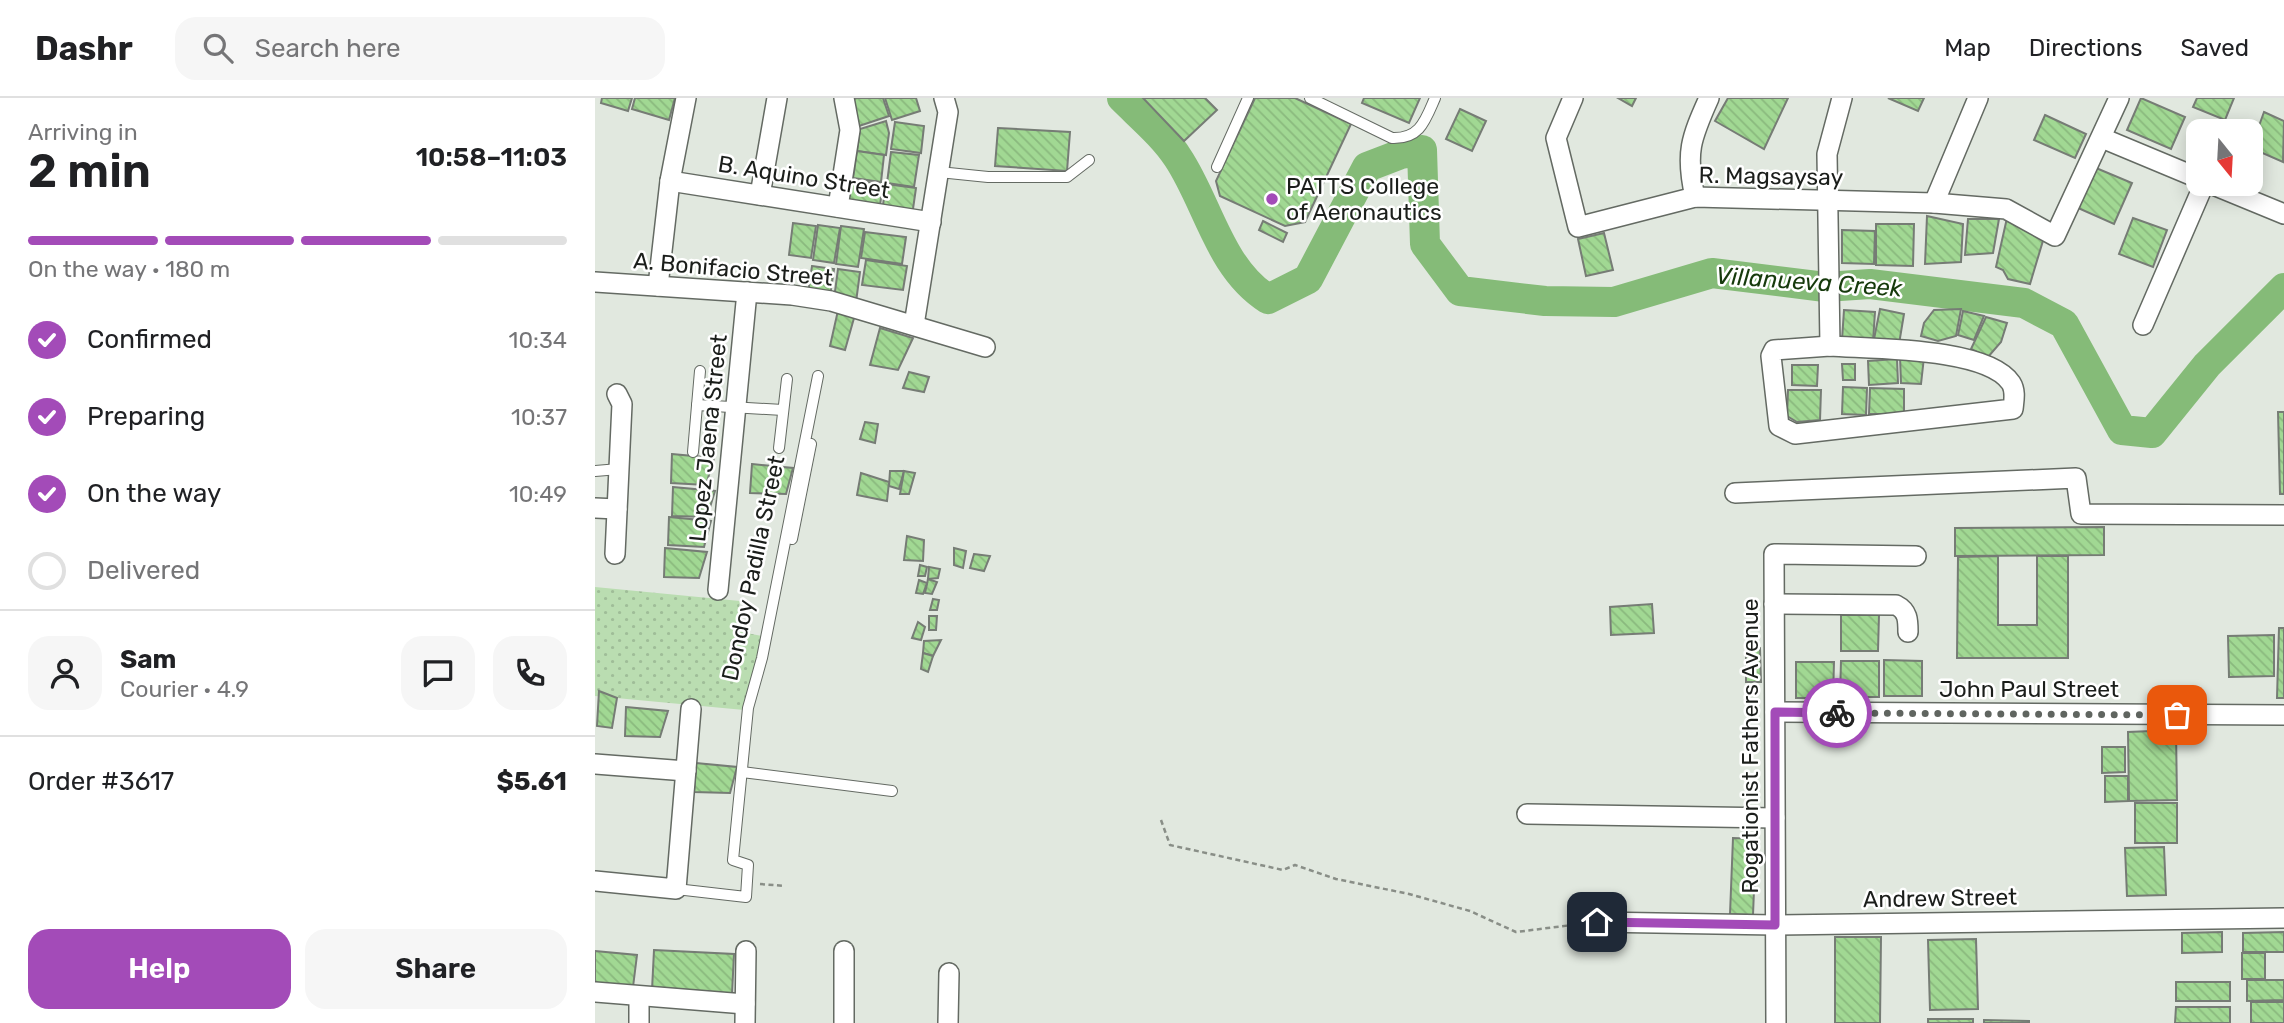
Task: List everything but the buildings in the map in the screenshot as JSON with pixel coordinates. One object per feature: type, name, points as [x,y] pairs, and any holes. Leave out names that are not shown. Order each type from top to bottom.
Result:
[{"type":"street","points":[[658,286],[670,181],[686,98]]},
{"type":"street","points":[[760,195],[777,98]]},
{"type":"street","points":[[838,207],[850,130],[844,98]]},
{"type":"street","points":[[914,325],[948,112],[944,98]]},
{"type":"street","name":"R. Magsaysay","points":[[1573,98],[1556,138],[1578,227],[1695,197],[1934,203],[2006,209],[2055,236],[2102,138]]},
{"type":"street","points":[[1695,197],[1688,155],[1691,140],[1709,98]]},
{"type":"street","points":[[1830,346],[1825,200],[1827,153],[1835,113],[1842,98]]},
{"type":"street","points":[[1934,203],[1978,98]]},
{"type":"street","points":[[2119,98],[2102,138],[2186,173]]},
{"type":"street","name":"B. Aquino Street","points":[[670,181],[931,222]]},
{"type":"street","points":[[2143,325],[2199,196]]},
{"type":"street","points":[[2240,196],[2284,214]]},
{"type":"street","name":"A. Bonifacio Street","points":[[595,282],[747,292],[831,301],[985,347]]},
{"type":"street","name":"Lopez Jaena Street","points":[[718,590],[747,292]]},
{"type":"street","points":[[1830,346],[1952,353],[2004,375],[2013,388],[2013,409],[1795,434],[1786,431],[1779,426],[1771,356],[1774,350],[1830,346]]},
{"type":"street","points":[[615,554],[622,404],[617,394]]},
{"type":"street","points":[[1735,494],[2076,478],[2081,513],[2284,515]]},
{"type":"street","points":[[595,508],[617,509]]},
{"type":"street","name":"Rogationist Fathers Avenue","points":[[1776,1023],[1774,554],[1916,556]]},
{"type":"street","points":[[1774,604],[1896,605],[1903,609],[1908,617],[1908,632]]},
{"type":"street","points":[[595,881],[676,889],[691,709]]},
{"type":"street","name":"John Paul Street","points":[[1775,712],[2284,715]]},
{"type":"street","points":[[595,764],[686,771]]},
{"type":"street","points":[[1527,814],[1775,818]]},
{"type":"street","name":"Andrew Street","points":[[1597,922],[1775,925],[2284,918]]},
{"type":"street","points":[[595,992],[745,1013],[746,951]]},
{"type":"street","points":[[844,951],[844,1023]]},
{"type":"street","points":[[948,1023],[949,973]]},
{"type":"street","points":[[639,998],[639,1023]]},
{"type":"lane","points":[[1217,167],[1248,98]]},
{"type":"lane","points":[[1310,98],[1392,138],[1404,139],[1419,131],[1435,98]]},
{"type":"lane","points":[[939,172],[988,177],[1067,177],[1089,160]]},
{"type":"lane","points":[[693,452],[700,371]]},
{"type":"lane","name":"Dondoy Padilla Street","points":[[747,883],[748,865],[733,860],[748,708],[762,658],[818,376]]},
{"type":"lane","points":[[779,448],[787,379]]},
{"type":"lane","points":[[697,405],[783,410]]},
{"type":"lane","points":[[595,471],[619,469]]},
{"type":"lane","points":[[742,772],[892,791]]},
{"type":"lane","points":[[676,889],[746,897],[747,883]]},
{"type":"path","points":[[1161,820],[1170,845],[1283,870],[1294,865],[1336,879],[1409,894],[1470,911],[1516,932],[1597,922]]},
{"type":"path","points":[[747,883],[785,886]]},
{"type":"green space","points":[[595,587],[740,601],[736,631],[762,636],[744,710],[595,696]]},
{"type":"waterway","name":"Villanueva Creek","points":[[1122,98],[1172,150],[1226,253],[1251,286],[1268,299],[1308,279],[1367,167],[1401,154],[1422,150],[1425,244],[1460,291],[1545,301],[1614,302],[1712,273],[1825,287],[1870,284],[2024,303],[2064,324],[2122,430],[2152,433],[2207,365],[2284,288]]},
{"type":"way so far","points":[[1837,713],[2177,715]]},
{"type":"place","name":"PATTS College of Aeronautics","points":[[1272,199]]},
{"type":"route","points":[[1597,922],[1775,925],[1775,712],[1837,713]]}]
